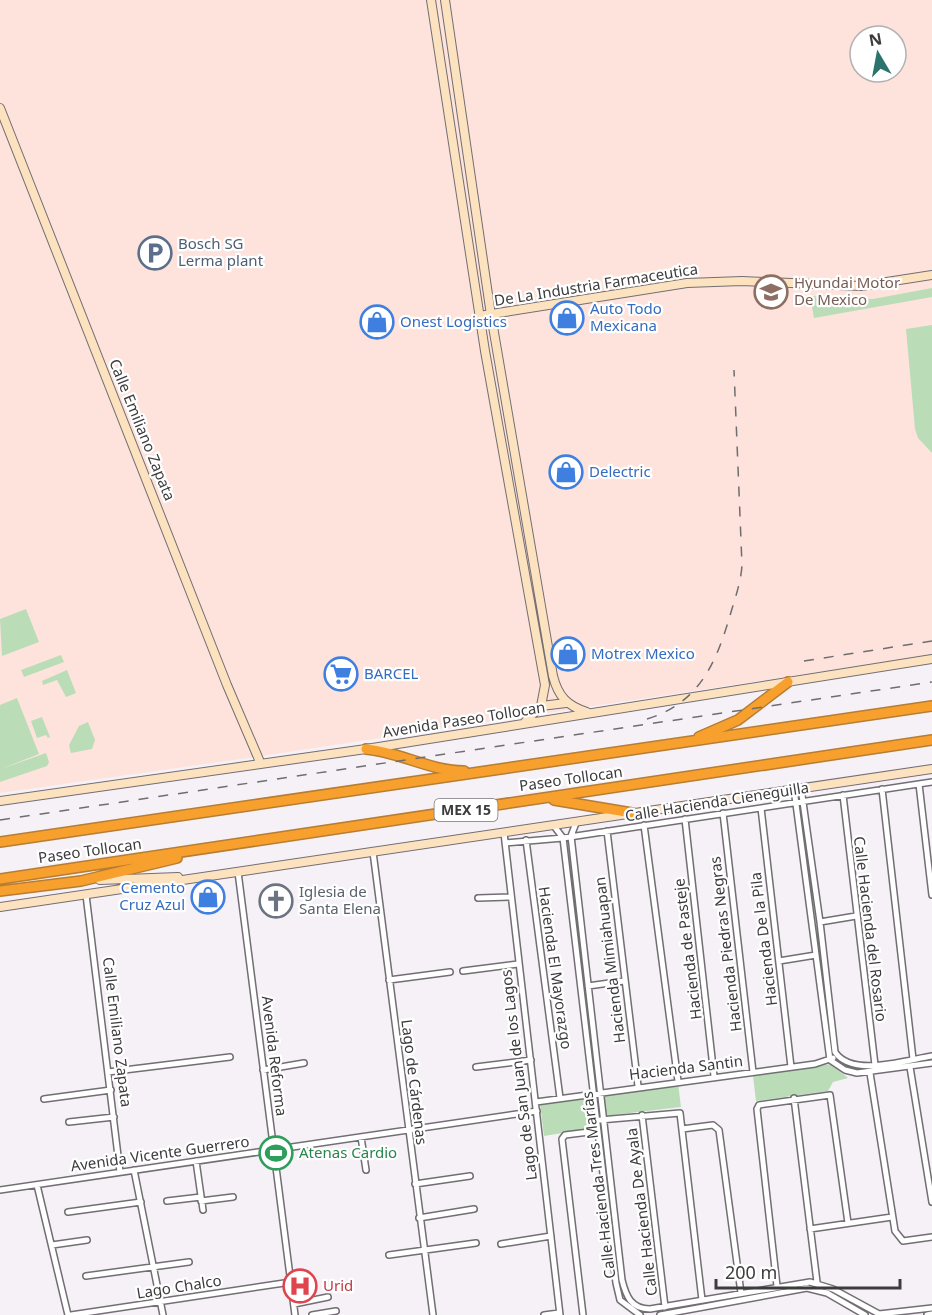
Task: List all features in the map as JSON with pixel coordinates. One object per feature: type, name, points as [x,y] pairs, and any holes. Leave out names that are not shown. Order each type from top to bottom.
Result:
[{"type":"highway","points":[[685,743],[738,720],[788,682]]},
{"type":"highway","name":"Paseo Tollocan","points":[[0,842],[932,706]]},
{"type":"highway","name":"Paseo Tollocan","points":[[0,879],[932,740]]},
{"type":"highway","points":[[366,749],[390,751],[439,769],[478,774]]},
{"type":"highway","points":[[537,799],[580,803],[632,813]]},
{"type":"highway","points":[[0,836],[25,838]]},
{"type":"highway","points":[[0,891],[81,881],[159,864],[187,852]]},
{"type":"main road","points":[[431,0],[479,316],[528,584],[545,692],[541,706],[532,718],[518,725]]},
{"type":"main road","points":[[445,0],[491,315],[545,631],[555,685],[566,703]]},
{"type":"main road","name":"Calle Emiliano Zapata","points":[[0,108],[227,685],[261,762]]},
{"type":"main road","name":"De La Industria Farmaceutica","points":[[479,316],[687,283],[742,280],[861,286],[932,275]]},
{"type":"main road","name":"Avenida Paseo Tollocan","points":[[0,801],[261,762],[366,749],[932,659]]},
{"type":"main road","points":[[541,706],[566,703],[591,713]]},
{"type":"main road","points":[[0,907],[932,769]]},
{"type":"main road","points":[[81,881],[196,877]]},
{"type":"street","points":[[510,485],[521,484]]},
{"type":"street","points":[[528,584],[537,582]]},
{"type":"street","points":[[536,632],[545,631]]},
{"type":"street","name":"Calle Hacienda Cieneguilla","points":[[505,843],[563,838],[932,782]]},
{"type":"street","points":[[919,784],[932,895]]},
{"type":"street","points":[[797,789],[814,877],[834,1047],[837,1055],[854,1065],[875,1065],[929,1057],[929,1064],[870,1073],[851,1072],[830,1060],[819,987],[799,802]]},
{"type":"street","points":[[882,789],[913,1059]]},
{"type":"street","name":"Calle Hacienda del Rosario","points":[[843,795],[875,1065]]},
{"type":"street","name":"Hacienda De la Pila","points":[[761,808],[791,1067]]},
{"type":"street","name":"Hacienda Piedras Negras","points":[[723,813],[753,1072]]},
{"type":"street","name":"Hacienda de Pasteje","points":[[685,819],[714,1076]]},
{"type":"street","name":"Calle Hacienda Tres Marías","points":[[576,823],[571,836],[625,1292],[632,1304],[641,1308],[682,1307],[777,1286],[817,1282]]},
{"type":"street","points":[[644,825],[678,1081]]},
{"type":"street","points":[[554,826],[563,838]]},
{"type":"street","name":"Hacienda Mimiahuapan","points":[[607,831],[638,1086]]},
{"type":"street","name":"Lago de San Juan de los Lagos","points":[[504,833],[559,1314]]},
{"type":"street","name":"Calle Hacienda Tres Marías","points":[[563,838],[617,1291],[624,1304],[640,1315]]},
{"type":"street","name":"Hacienda El Mayorazgo","points":[[526,840],[560,1098]]},
{"type":"street","name":"Lago de Cárdenas","points":[[373,852],[433,1315]]},
{"type":"street","name":"Avenida Reforma","points":[[238,872],[295,1315]]},
{"type":"street","points":[[807,879],[814,877]]},
{"type":"street","name":"Calle Emiliano Zapata","points":[[86,895],[120,1172]]},
{"type":"street","points":[[478,898],[510,897]]},
{"type":"street","points":[[820,922],[856,916]]},
{"type":"street","points":[[574,931],[582,930]]},
{"type":"street","points":[[779,961],[816,956]]},
{"type":"street","points":[[463,971],[518,964]]},
{"type":"street","points":[[389,980],[450,972]]},
{"type":"street","points":[[588,986],[624,981]]},
{"type":"street","points":[[819,987],[827,985]]},
{"type":"street","points":[[585,1026],[593,1025]]},
{"type":"street","name":"Hacienda Santin","points":[[536,1102],[600,1091],[791,1067],[830,1060],[837,1055]]},
{"type":"street","points":[[108,1072],[230,1057]]},
{"type":"street","points":[[476,1067],[531,1060]]},
{"type":"street","points":[[263,1070],[304,1063]]},
{"type":"street","points":[[910,1067],[932,1202]]},
{"type":"street","points":[[870,1073],[892,1217],[898,1237],[903,1241],[932,1237]]},
{"type":"street","points":[[44,1099],[111,1090]]},
{"type":"street","points":[[777,1286],[757,1109],[759,1105],[825,1094],[831,1096],[848,1223]]},
{"type":"street","points":[[794,1098],[817,1282],[863,1306],[885,1314],[932,1308]]},
{"type":"street","name":"Avenida Vicente Guerrero","points":[[0,1190],[537,1111]]},
{"type":"street","points":[[596,1121],[673,1111],[680,1113],[702,1300]]},
{"type":"street","name":"Calle Hacienda De Ayala","points":[[642,1115],[665,1307]]},
{"type":"street","points":[[69,1122],[114,1117]]},
{"type":"street","points":[[682,1129],[713,1125],[718,1128],[741,1293]]},
{"type":"street","points":[[583,1315],[562,1140],[566,1135],[597,1131]]},
{"type":"street","points":[[361,1137],[366,1170]]},
{"type":"street","points":[[196,1161],[203,1210]]},
{"type":"street","points":[[134,1170],[163,1315]]},
{"type":"street","points":[[415,1184],[470,1176]]},
{"type":"street","points":[[37,1185],[69,1315]]},
{"type":"street","points":[[167,1201],[233,1197]]},
{"type":"street","points":[[68,1212],[141,1203]]},
{"type":"street","points":[[419,1218],[474,1209]]},
{"type":"street","points":[[810,1229],[892,1217]]},
{"type":"street","points":[[501,1244],[550,1236]]},
{"type":"street","points":[[52,1245],[87,1240]]},
{"type":"street","points":[[389,1255],[476,1243]]},
{"type":"street","points":[[86,1276],[189,1262]]},
{"type":"street","name":"Lago Chalco","points":[[69,1315],[99,1313],[291,1282]]},
{"type":"street","name":"Calle Hacienda Tres Marías","points":[[660,1315],[702,1300],[741,1293],[815,1288],[862,1314]]},
{"type":"street","points":[[294,1304],[328,1297]]},
{"type":"street","points":[[862,1314],[863,1306]]},
{"type":"street","points":[[312,1315],[336,1311]]},
{"type":"street","points":[[544,1315],[559,1314]]},
{"type":"street","points":[[927,1315],[932,1314]]},
{"type":"shaded area","points":[[0,0],[932,0],[932,655],[0,793]]},
{"type":"green space","points":[[932,288],[932,297],[814,318],[810,296],[873,299]]},
{"type":"green space","points":[[932,325],[932,453],[918,438],[915,429],[906,329]]},
{"type":"green space","points":[[26,609],[39,642],[2,656],[0,619]]},
{"type":"green space","points":[[61,655],[64,662],[24,677],[21,670]]},
{"type":"green space","points":[[67,670],[76,693],[66,697],[57,680],[43,685],[42,681]]},
{"type":"green space","points":[[17,698],[39,754],[1,769],[46,753],[49,762],[47,766],[0,782],[0,705]]},
{"type":"green space","points":[[42,717],[50,737],[48,738],[46,735],[37,738],[31,721]]},
{"type":"green space","points":[[88,722],[95,740],[92,749],[71,753],[69,745],[79,726]]},
{"type":"green space","points":[[831,1064],[848,1078],[833,1082],[828,1091],[756,1101],[753,1076]]},
{"type":"green space","points":[[678,1083],[681,1107],[604,1116],[602,1093]]},
{"type":"green space","points":[[588,1096],[594,1128],[544,1136],[540,1104]]},
{"type":"railway","points":[[647,719],[679,704],[702,681],[724,636],[739,585],[742,565],[734,370]]},
{"type":"railway","points":[[804,661],[932,641]]},
{"type":"railway","points":[[0,820],[932,682]]},
{"type":"place","name":"Bosch SG Lerma plant","points":[[155,253]]},
{"type":"place","name":"Hyundai Motor De Mexico","points":[[771,292]]},
{"type":"place","name":"Auto Todo Mexicana","points":[[567,318]]},
{"type":"place","name":"Onest Logistics","points":[[377,322]]},
{"type":"place","name":"Delectric","points":[[566,472]]},
{"type":"place","name":"Motrex Mexico","points":[[568,654]]},
{"type":"place","name":"BARCEL","points":[[341,674]]},
{"type":"place","name":"Cemento Cruz Azul","points":[[208,897]]},
{"type":"place","name":"Iglesia de Santa Elena","points":[[276,901]]},
{"type":"place","name":"Atenas Cardio","points":[[276,1153]]},
{"type":"place","name":"Urid","points":[[300,1286]]}]
